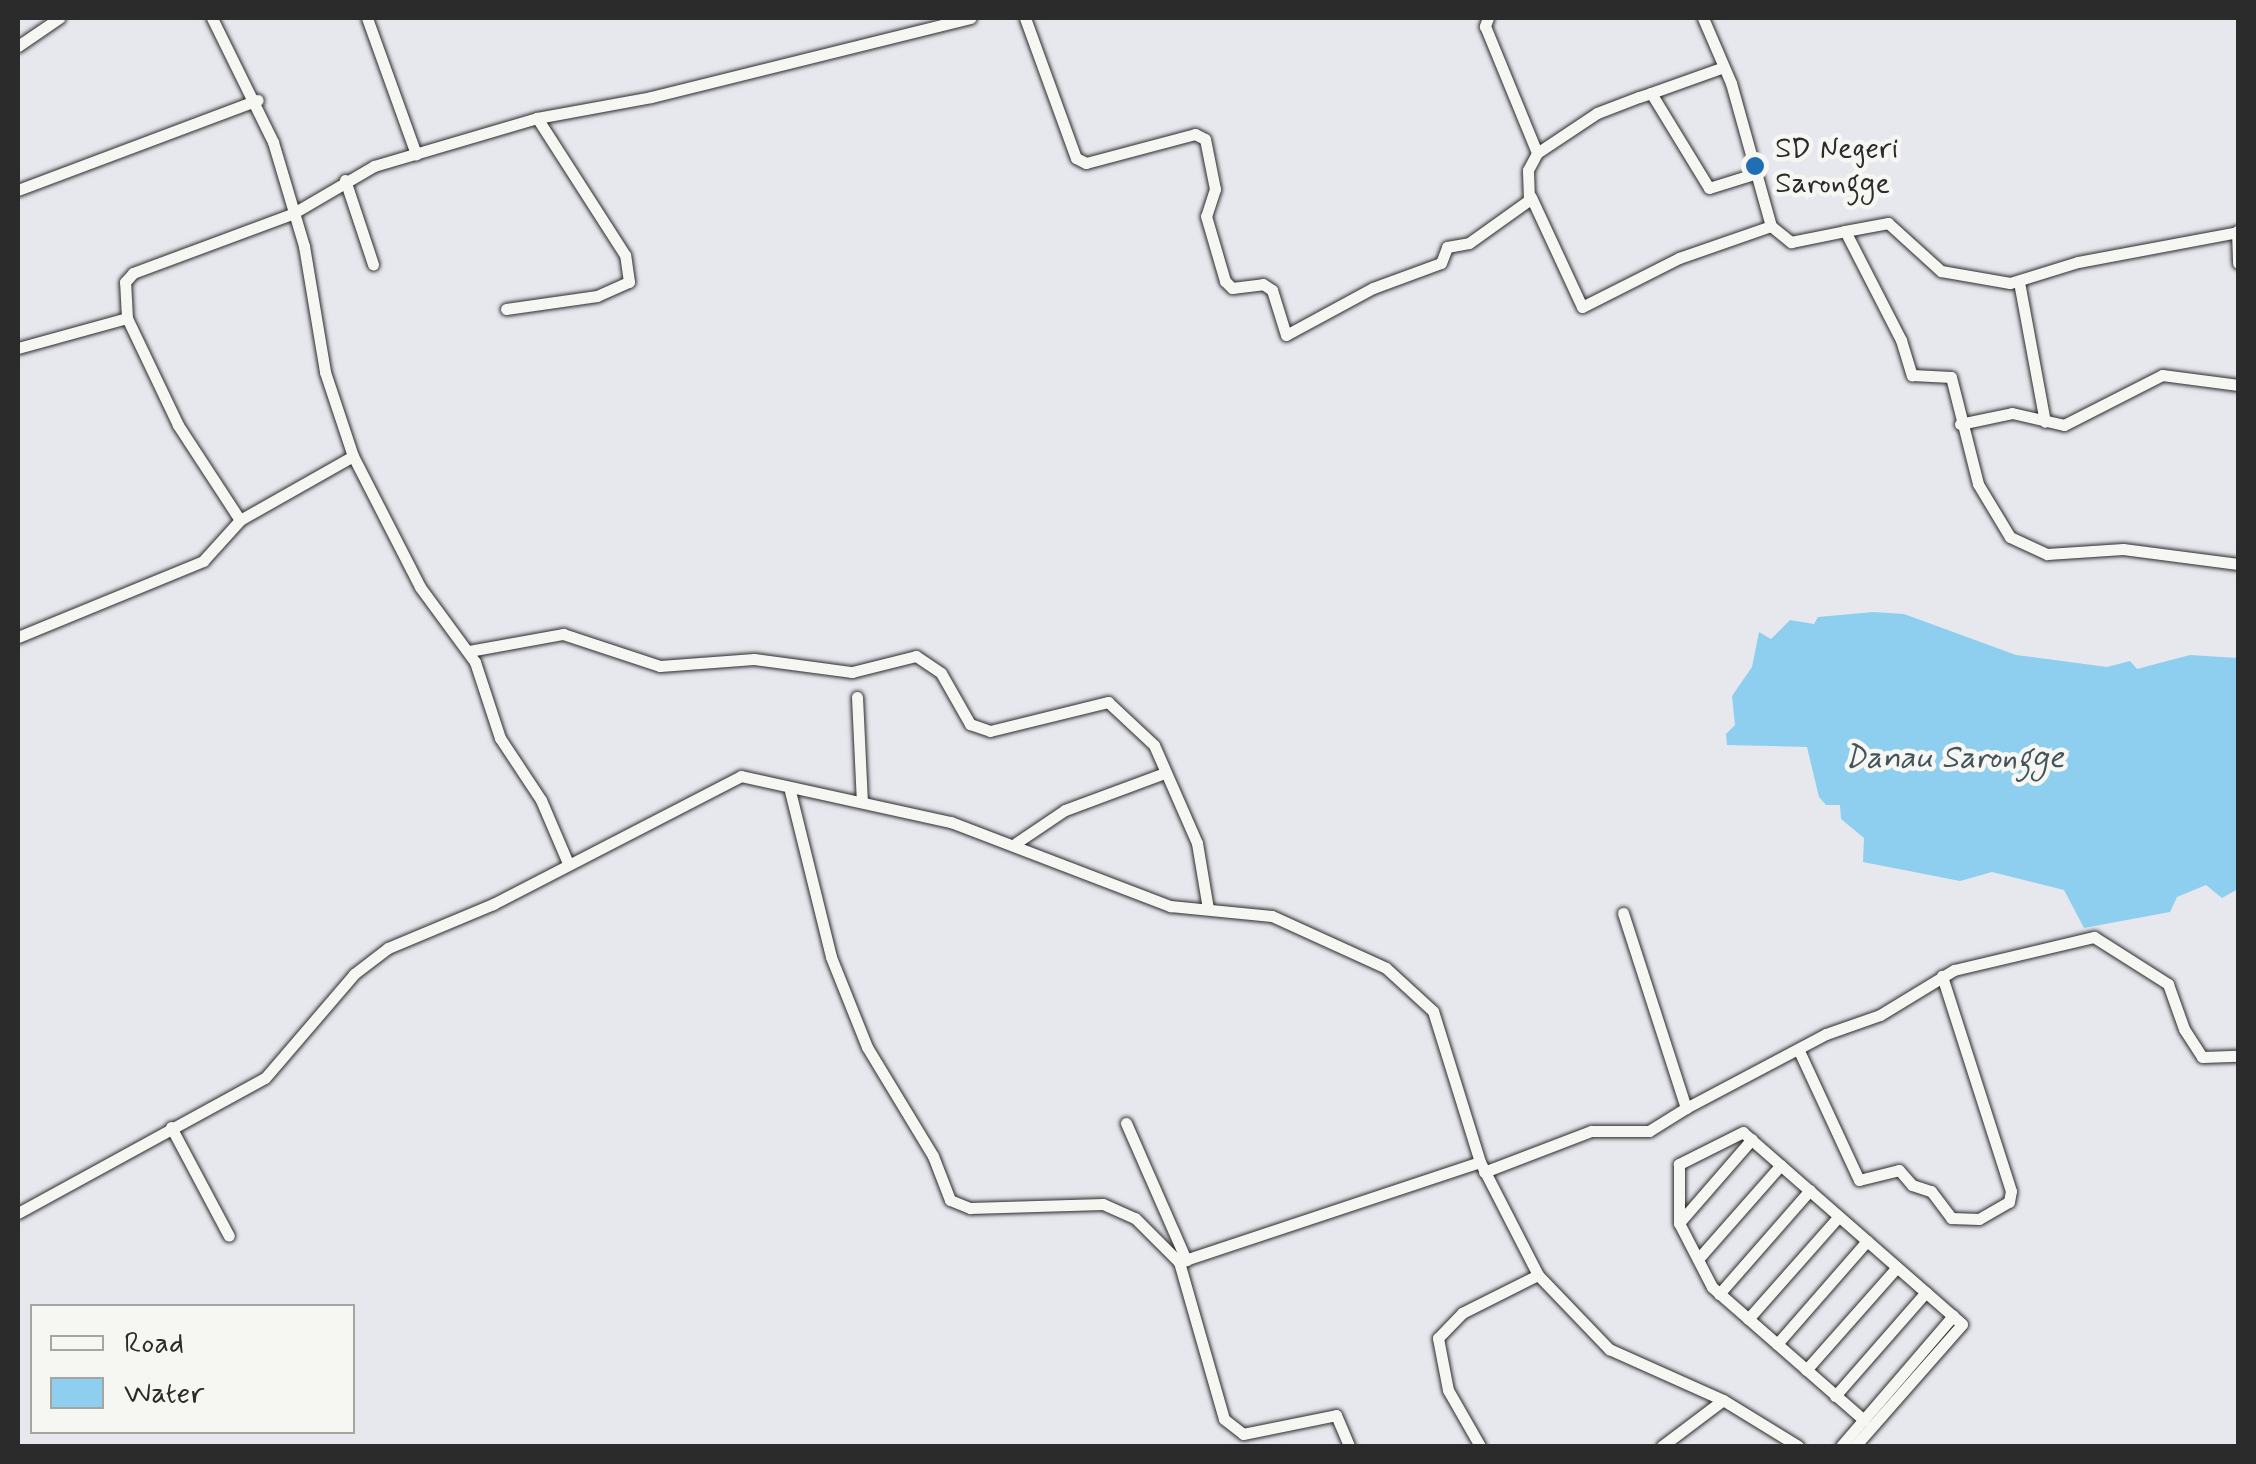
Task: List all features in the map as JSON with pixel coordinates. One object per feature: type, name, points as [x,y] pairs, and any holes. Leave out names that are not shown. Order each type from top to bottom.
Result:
[{"type":"street","points":[[18,46],[58,18]]},
{"type":"street","points":[[212,18],[258,100],[304,246],[326,372],[353,456],[420,586],[469,651],[500,738],[542,800],[567,861]]},
{"type":"street","points":[[367,18],[416,154]]},
{"type":"street","points":[[240,520],[178,425],[128,318],[125,282],[133,273],[292,214],[346,180],[416,154],[537,118],[650,97],[970,18]]},
{"type":"street","points":[[1025,18],[1076,158],[1086,163],[1195,134],[1204,139],[1214,189],[1206,216],[1224,282],[1232,288],[1263,284],[1272,290],[1286,336],[1373,288],[1441,263],[1447,248],[1469,243],[1531,197]]},
{"type":"street","points":[[1488,18],[1484,26],[1537,153]]},
{"type":"street","points":[[1703,18],[1724,67],[1772,226],[1790,242],[1888,223],[1940,271],[2019,282],[2078,262],[2236,232],[2238,263]]},
{"type":"street","points":[[1724,67],[1597,113],[1537,153],[1528,170],[1531,197],[1582,308],[1678,258],[1772,226]]},
{"type":"street","points":[[1651,93],[1709,188],[1754,174]]},
{"type":"street","points":[[18,190],[258,100]]},
{"type":"street","points":[[506,309],[598,296],[629,282],[625,255],[537,118]]},
{"type":"street","points":[[346,180],[373,264]]},
{"type":"street","points":[[1844,232],[1901,340],[1912,375],[1951,377],[1960,424],[1991,513],[2029,550],[2151,550],[2238,564]]},
{"type":"street","points":[[2019,282],[2044,422]]},
{"type":"street","points":[[18,348],[128,318]]},
{"type":"street","points":[[1960,424],[1996,414],[2064,425],[2094,416],[2162,375],[2238,385]]},
{"type":"street","points":[[18,637],[203,561],[240,520],[353,456]]},
{"type":"street","points":[[469,651],[563,634],[660,666],[754,659],[852,672],[897,656],[926,658],[981,730],[1108,702],[1150,739],[1162,774],[1196,842],[1208,909]]},
{"type":"street","points":[[857,697],[862,802]]},
{"type":"street","points":[[1016,843],[1065,810],[1162,774]]},
{"type":"street","points":[[18,1212],[272,1072],[354,974],[388,948],[493,904],[728,778],[862,802],[1016,843],[1150,900],[1281,919],[1386,968],[1427,1002],[1482,1167],[1538,1276],[1610,1349],[1723,1400],[1798,1446]]},
{"type":"street","points":[[790,791],[838,974],[879,1072],[932,1156],[950,1200],[970,1208],[1118,1208],[1183,1261]]},
{"type":"street","points":[[1623,913],[1686,1108]]},
{"type":"street","points":[[1183,1261],[1591,1132],[1642,1133],[1942,976],[2022,952],[2102,939],[2168,984],[2184,1029],[2202,1056],[2238,1056]]},
{"type":"street","points":[[1800,1053],[1860,1180],[1899,1170],[1912,1185],[1930,1190],[1950,1218],[1978,1220],[2009,1202],[2010,1191],[1942,976]]},
{"type":"street","points":[[1126,1123],[1183,1261],[1224,1419],[1243,1434],[1336,1416],[1349,1446]]},
{"type":"street","points":[[171,1127],[229,1236]]},
{"type":"street","points":[[1864,1420],[1719,1294],[1679,1223],[1679,1164],[1744,1132],[1958,1320]]},
{"type":"street","points":[[1679,1223],[1752,1139]]},
{"type":"street","points":[[1698,1259],[1781,1165]]},
{"type":"street","points":[[1719,1294],[1810,1190]]},
{"type":"street","points":[[1748,1319],[1839,1216]]},
{"type":"street","points":[[1777,1344],[1868,1241]]},
{"type":"street","points":[[1806,1370],[1897,1266]]},
{"type":"street","points":[[1480,1446],[1448,1390],[1438,1338],[1462,1314],[1538,1276]]},
{"type":"street","points":[[1835,1396],[1926,1292]]},
{"type":"street","points":[[1841,1446],[1958,1320]]},
{"type":"street","points":[[1855,1446],[1958,1320]]},
{"type":"street","points":[[1662,1446],[1723,1400]]},
{"type":"water","name":"Danau Sarongge","points":[[1873,612],[1904,614],[2016,655],[2107,667],[2130,661],[2137,669],[2190,655],[2238,658],[2238,889],[2222,898],[2206,885],[2177,897],[2170,912],[2084,928],[2064,890],[1992,872],[1960,881],[1863,862],[1864,838],[1841,819],[1840,805],[1826,805],[1819,797],[1807,747],[1727,745],[1726,734],[1735,725],[1732,696],[1752,667],[1759,632],[1771,639],[1790,620],[1814,624],[1818,617]]},
{"type":"place","name":"SD Negeri Sarongge","points":[[1755,166]]}]
